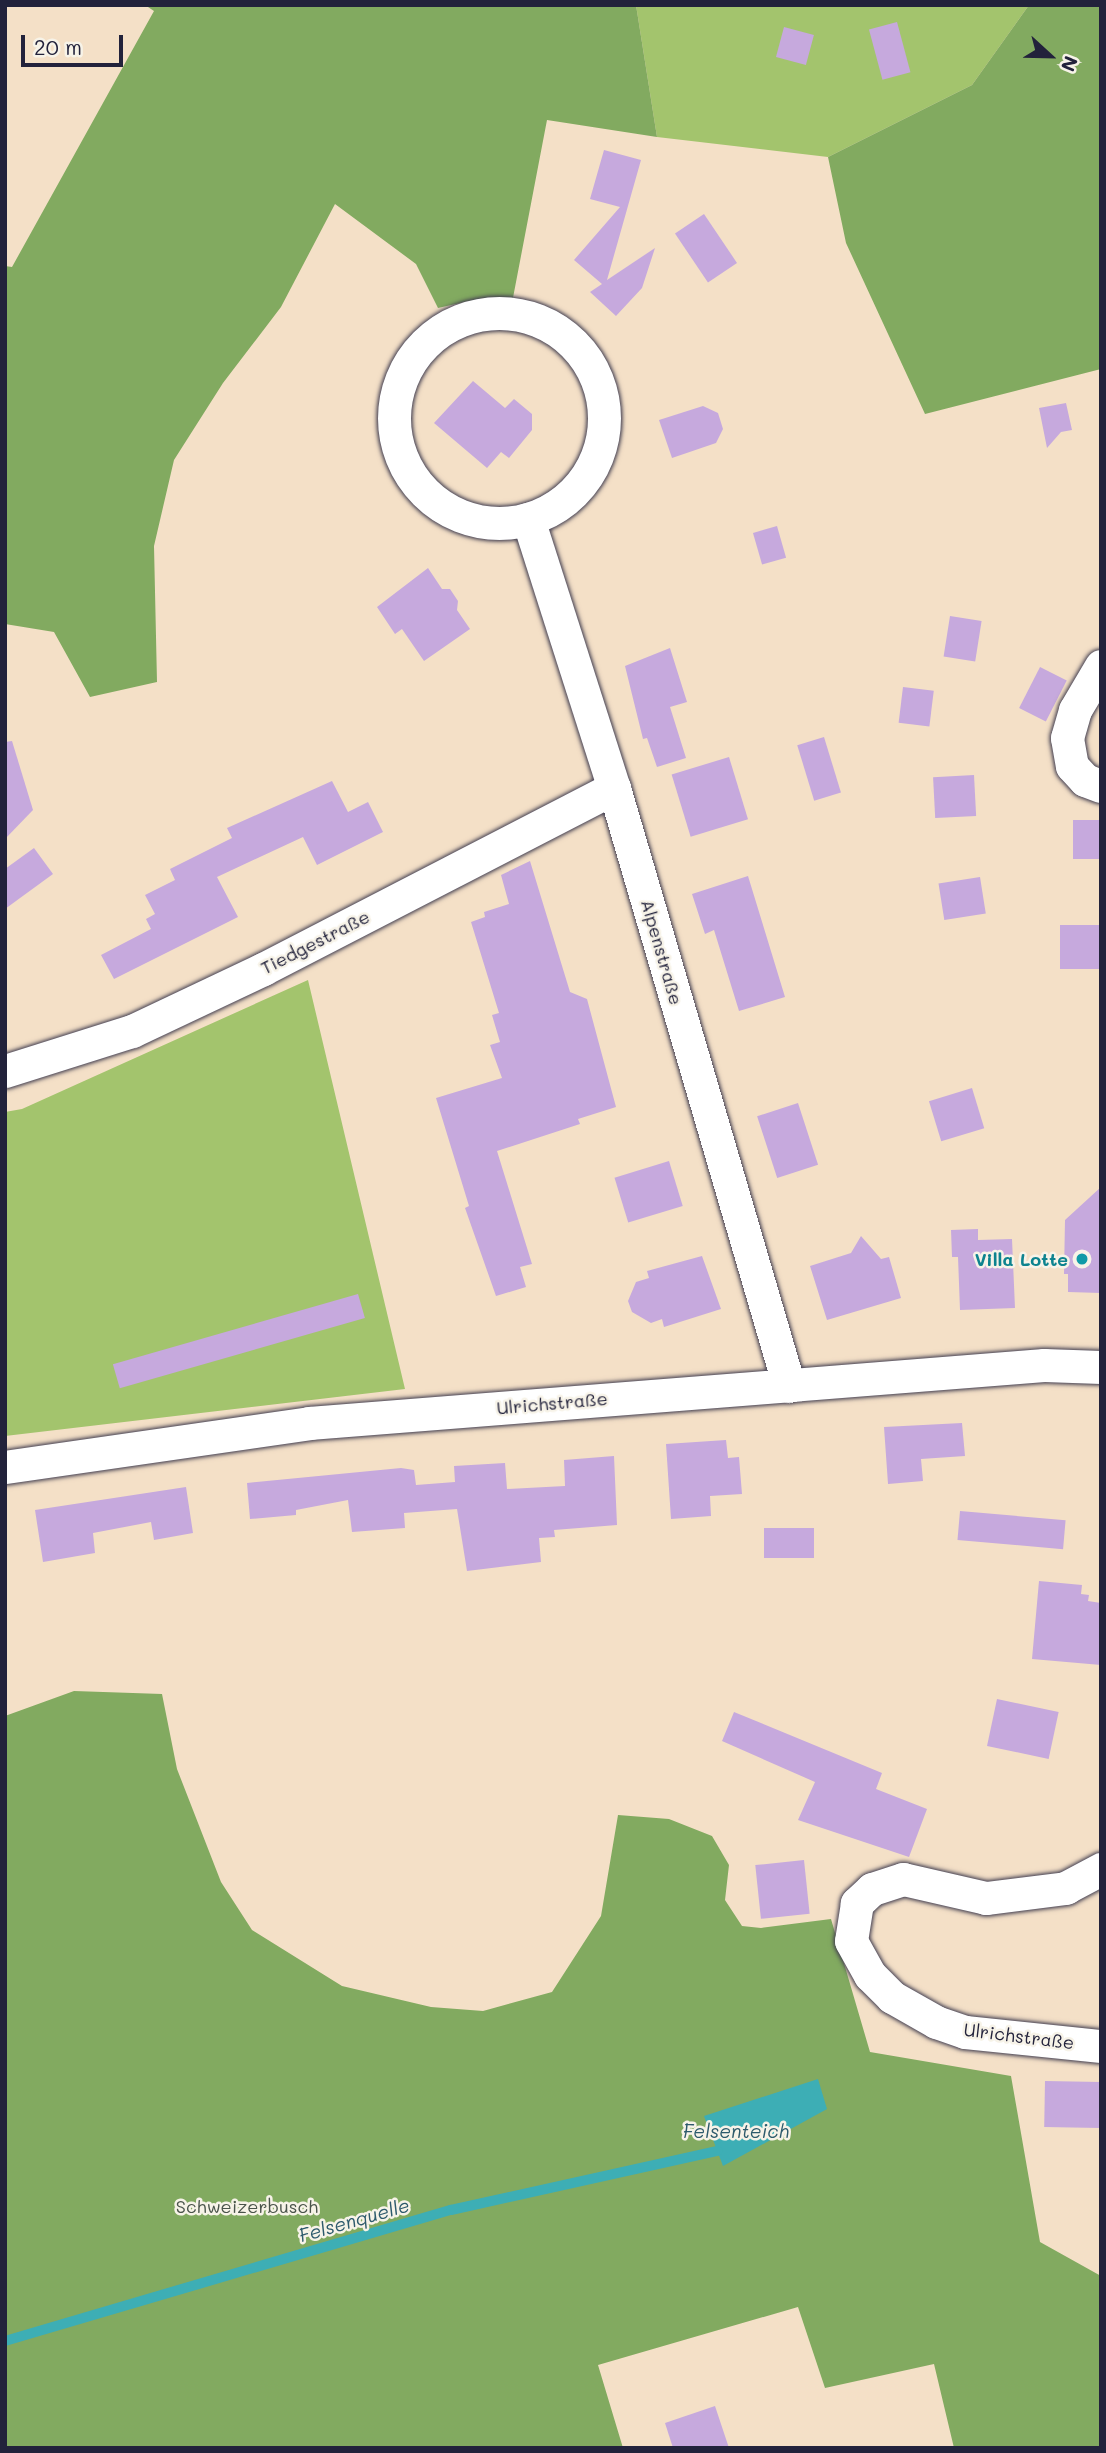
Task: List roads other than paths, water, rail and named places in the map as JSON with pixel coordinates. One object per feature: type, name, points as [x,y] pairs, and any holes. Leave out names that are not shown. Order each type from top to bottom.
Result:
[{"type":"street","points":[[473,315],[527,316],[559,331],[586,357],[601,390],[604,426],[586,477],[560,503],[528,519],[493,523],[443,508],[417,485],[399,454],[394,411],[405,369],[426,341],[473,315]]},
{"type":"street","name":"Alpenstraße","points":[[528,519],[614,788],[789,1387]]},
{"type":"street","points":[[1101,666],[1075,710],[1067,738],[1072,766],[1085,780],[1101,786]]},
{"type":"street","name":"Tiedgestraße","points":[[5,1071],[132,1031],[263,970],[614,788]]},
{"type":"street","name":"Ulrichstraße","points":[[5,1467],[309,1423],[1044,1365],[1101,1367]]},
{"type":"street","name":"Ulrichstraße","points":[[1101,1869],[1066,1888],[986,1898],[903,1879],[872,1889],[857,1903],[851,1920],[851,1941],[870,1975],[892,1997],[936,2022],[965,2032],[1101,2046]]},
{"type":"water","name":"Felsenteich","points":[[818,2079],[827,2109],[723,2166],[704,2116]]},
{"type":"waterway","name":"Felsenquelle","points":[[5,2341],[451,2210],[718,2151]]},
{"type":"place","name":"Villa Lotte","points":[[1082,1259]]},
{"type":"park label","name":"Schweizerbusch","points":[[247,2206]]}]
